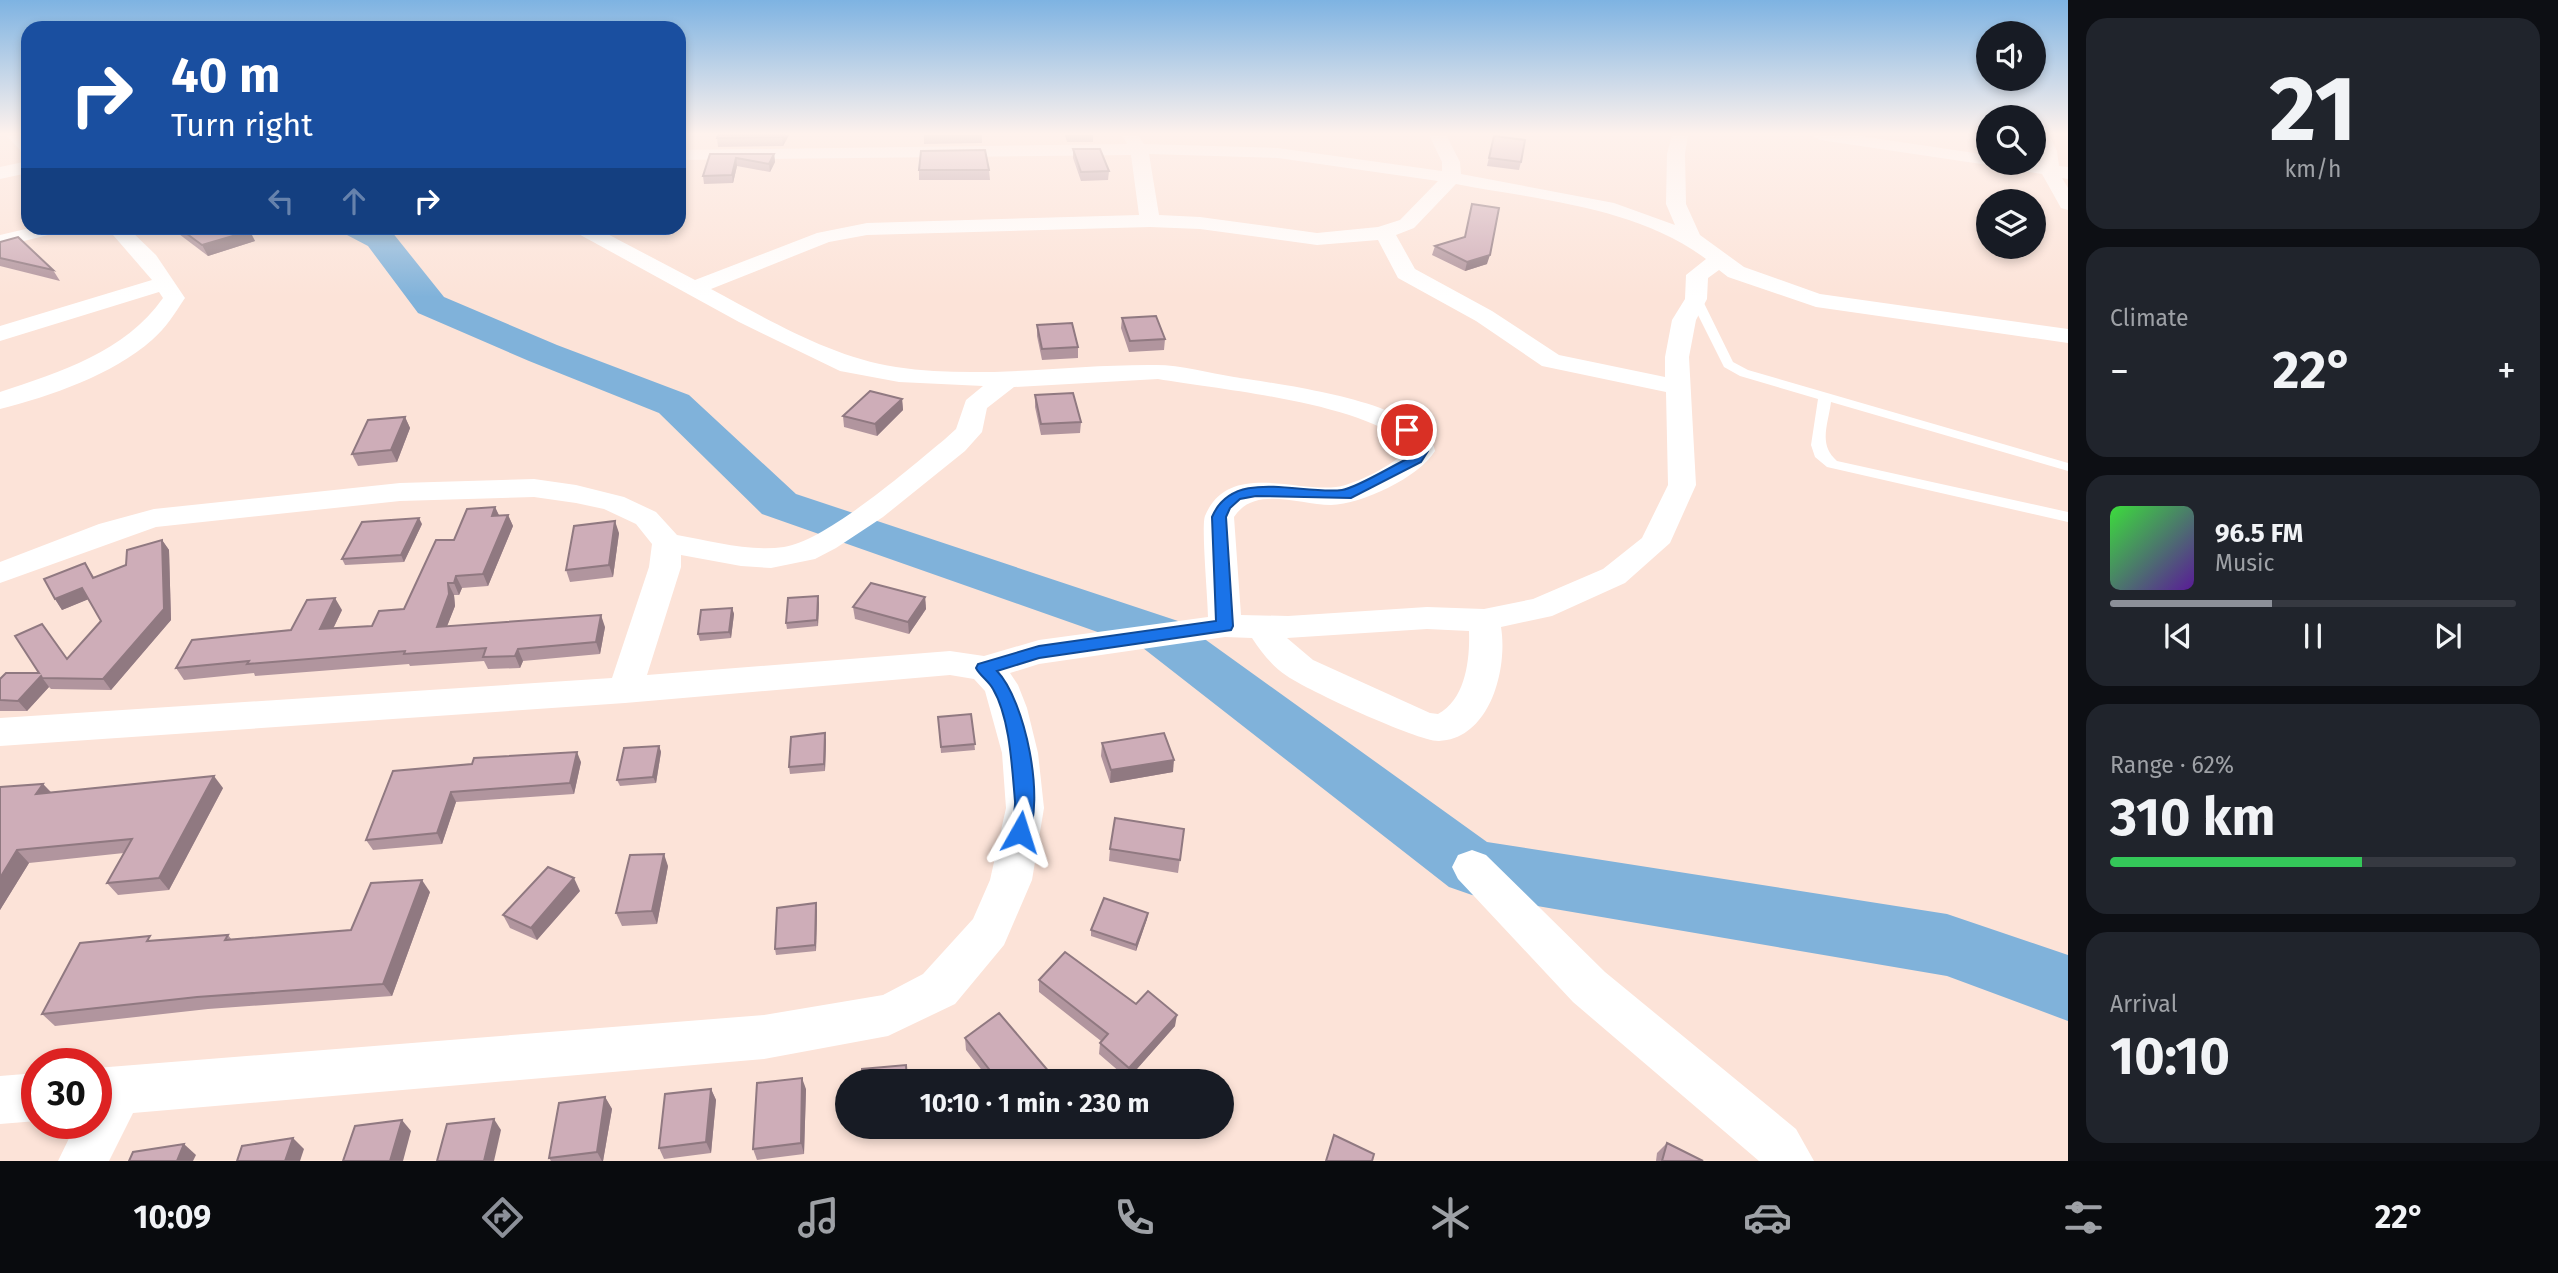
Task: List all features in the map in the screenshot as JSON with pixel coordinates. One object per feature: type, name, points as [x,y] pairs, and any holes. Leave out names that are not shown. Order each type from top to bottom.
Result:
[{"type":"street","points":[[1144,189],[1150,221]]},
{"type":"street","points":[[696,287],[824,237],[867,229],[1150,221],[1200,223],[1317,239],[1384,232],[1407,224],[1441,189]]},
{"type":"street","points":[[1510,189],[1614,209],[1691,237],[1718,261],[1736,272],[1816,300],[2068,336]]},
{"type":"street","points":[[1676,189],[1676,204],[1691,237]]},
{"type":"street","points":[[1384,232],[1406,273],[1485,316],[1551,361],[1677,387]]},
{"type":"street","points":[[0,241],[24,235]]},
{"type":"street","points":[[0,401],[72,376],[118,352],[167,312],[174,298],[149,258],[124,235]]},
{"type":"street","points":[[596,235],[797,342],[849,366],[899,375],[1007,380],[1158,372],[1313,398],[1368,412],[1407,430],[1420,441],[1421,451],[1416,459],[1346,495],[1256,492],[1236,495],[1224,506],[1219,517],[1225,626]]},
{"type":"street","points":[[0,732],[625,690],[913,664],[950,663],[984,668],[1039,652],[1225,626],[1427,618],[1484,620],[1541,608],[1614,576],[1656,543],[1682,485],[1677,357],[1685,320],[1696,299],[1697,275],[1718,261]]},
{"type":"street","points":[[0,334],[165,283]]},
{"type":"street","points":[[0,573],[110,531],[154,518],[400,492],[534,488],[614,503],[646,518],[667,543],[762,558],[788,557],[849,527],[955,445],[969,432],[975,405],[1007,380]]},
{"type":"street","points":[[625,690],[665,567],[667,543]]},
{"type":"street","points":[[1261,626],[1277,650],[1301,669],[1425,726],[1441,727],[1460,719],[1481,683],[1488,637],[1484,620]]},
{"type":"street","points":[[112,1091],[764,1037],[888,1015],[939,989],[989,932],[1011,880],[1025,808],[1020,753],[1001,685],[984,668]]},
{"type":"street","points":[[1472,867],[1589,987],[1779,1146],[1789,1161]]},
{"type":"street","points":[[0,1100],[21,1098]]},
{"type":"street","points":[[83,1161],[91,1139]]},
{"type":"lane","points":[[1696,299],[1728,365],[1768,382],[2068,467]]},
{"type":"lane","points":[[1825,398],[1818,445],[1820,454],[1832,464],[2068,517]]},
{"type":"building","points":[[1472,204],[1499,208],[1490,255],[1467,262],[1435,246],[1465,237]]},
{"type":"building","points":[[188,235],[236,235],[202,245]]},
{"type":"building","points":[[18,237],[53,270],[0,258],[0,242]]},
{"type":"building","points":[[1156,316],[1165,339],[1130,341],[1122,318]]},
{"type":"building","points":[[1072,323],[1078,347],[1042,349],[1037,325]]},
{"type":"building","points":[[870,391],[902,399],[875,424],[843,416]]},
{"type":"building","points":[[1073,393],[1081,422],[1041,424],[1035,395]]},
{"type":"building","points":[[405,417],[391,450],[352,454],[368,420]]},
{"type":"building","points":[[495,507],[492,516],[508,515],[483,574],[456,576],[454,583],[448,583],[449,594],[437,627],[601,615],[596,642],[518,649],[515,656],[483,657],[486,648],[404,654],[405,651],[247,664],[249,661],[176,668],[192,640],[291,630],[307,600],[335,598],[320,629],[372,626],[379,611],[404,609],[436,540],[454,540],[467,509]]},
{"type":"building","points":[[419,518],[401,555],[342,559],[362,522]]},
{"type":"building","points":[[615,521],[609,565],[566,570],[574,526]]},
{"type":"building","points":[[162,540],[164,609],[103,679],[41,676],[18,701],[0,700],[0,679],[6,673],[39,673],[15,636],[42,624],[67,659],[101,621],[82,588],[55,599],[44,579],[85,563],[93,578],[126,565],[127,550]]},
{"type":"building","points":[[871,583],[925,597],[908,622],[853,607]]},
{"type":"building","points":[[818,596],[817,620],[786,623],[788,598]]},
{"type":"building","points":[[732,608],[729,632],[698,634],[701,610]]},
{"type":"building","points":[[971,714],[975,744],[941,747],[938,717]]},
{"type":"building","points":[[825,733],[824,764],[789,767],[791,737]]},
{"type":"building","points":[[1164,733],[1174,760],[1111,770],[1102,743]]},
{"type":"building","points":[[659,746],[653,777],[617,780],[624,748]]},
{"type":"building","points":[[577,752],[570,783],[451,792],[437,833],[366,840],[393,771],[472,764],[474,758]]},
{"type":"building","points":[[214,776],[159,878],[107,883],[132,839],[17,850],[0,878],[0,787],[43,784],[36,794]]},
{"type":"building","points":[[1115,818],[1184,829],[1180,860],[1110,849]]},
{"type":"building","points":[[664,854],[652,911],[616,913],[630,855]]},
{"type":"building","points":[[548,867],[574,878],[531,928],[503,915]]},
{"type":"building","points":[[422,880],[383,984],[197,997],[42,1014],[80,943],[150,936],[147,941],[228,935],[225,940],[351,930],[371,883]]},
{"type":"building","points":[[1104,898],[1148,913],[1136,945],[1091,930]]},
{"type":"building","points":[[816,903],[815,945],[775,949],[777,908]]},
{"type":"building","points":[[1065,952],[1136,1004],[1148,991],[1177,1015],[1129,1068],[1100,1043],[1108,1034],[1039,980]]},
{"type":"building","points":[[999,1013],[1047,1069],[989,1069],[965,1038]]},
{"type":"building","points":[[906,1065],[906,1069],[862,1069]]},
{"type":"building","points":[[802,1078],[801,1143],[753,1149],[757,1083]]},
{"type":"building","points":[[711,1089],[706,1142],[659,1148],[665,1094]]},
{"type":"building","points":[[605,1097],[597,1152],[549,1158],[559,1103]]},
{"type":"building","points":[[494,1119],[484,1161],[437,1161],[447,1124]]},
{"type":"building","points":[[402,1120],[390,1161],[343,1161],[355,1126]]},
{"type":"building","points":[[1334,1135],[1374,1154],[1372,1161],[1326,1161]]},
{"type":"building","points":[[293,1138],[285,1161],[237,1161],[242,1146]]},
{"type":"building","points":[[1667,1143],[1703,1161],[1662,1161]]},
{"type":"building","points":[[184,1144],[177,1161],[129,1161],[133,1152]]},
{"type":"waterway","points":[[372,235],[380,239],[431,305],[543,353],[674,404],[779,504],[1162,635],[1472,867],[1947,945],[2068,988]]},
{"type":"route","points":[[1020,832],[1025,808],[1020,753],[1001,685],[984,668],[1039,652],[1225,626],[1219,517],[1224,506],[1236,495],[1256,492],[1290,491],[1346,495],[1416,459],[1421,451],[1420,441],[1407,430]]}]
